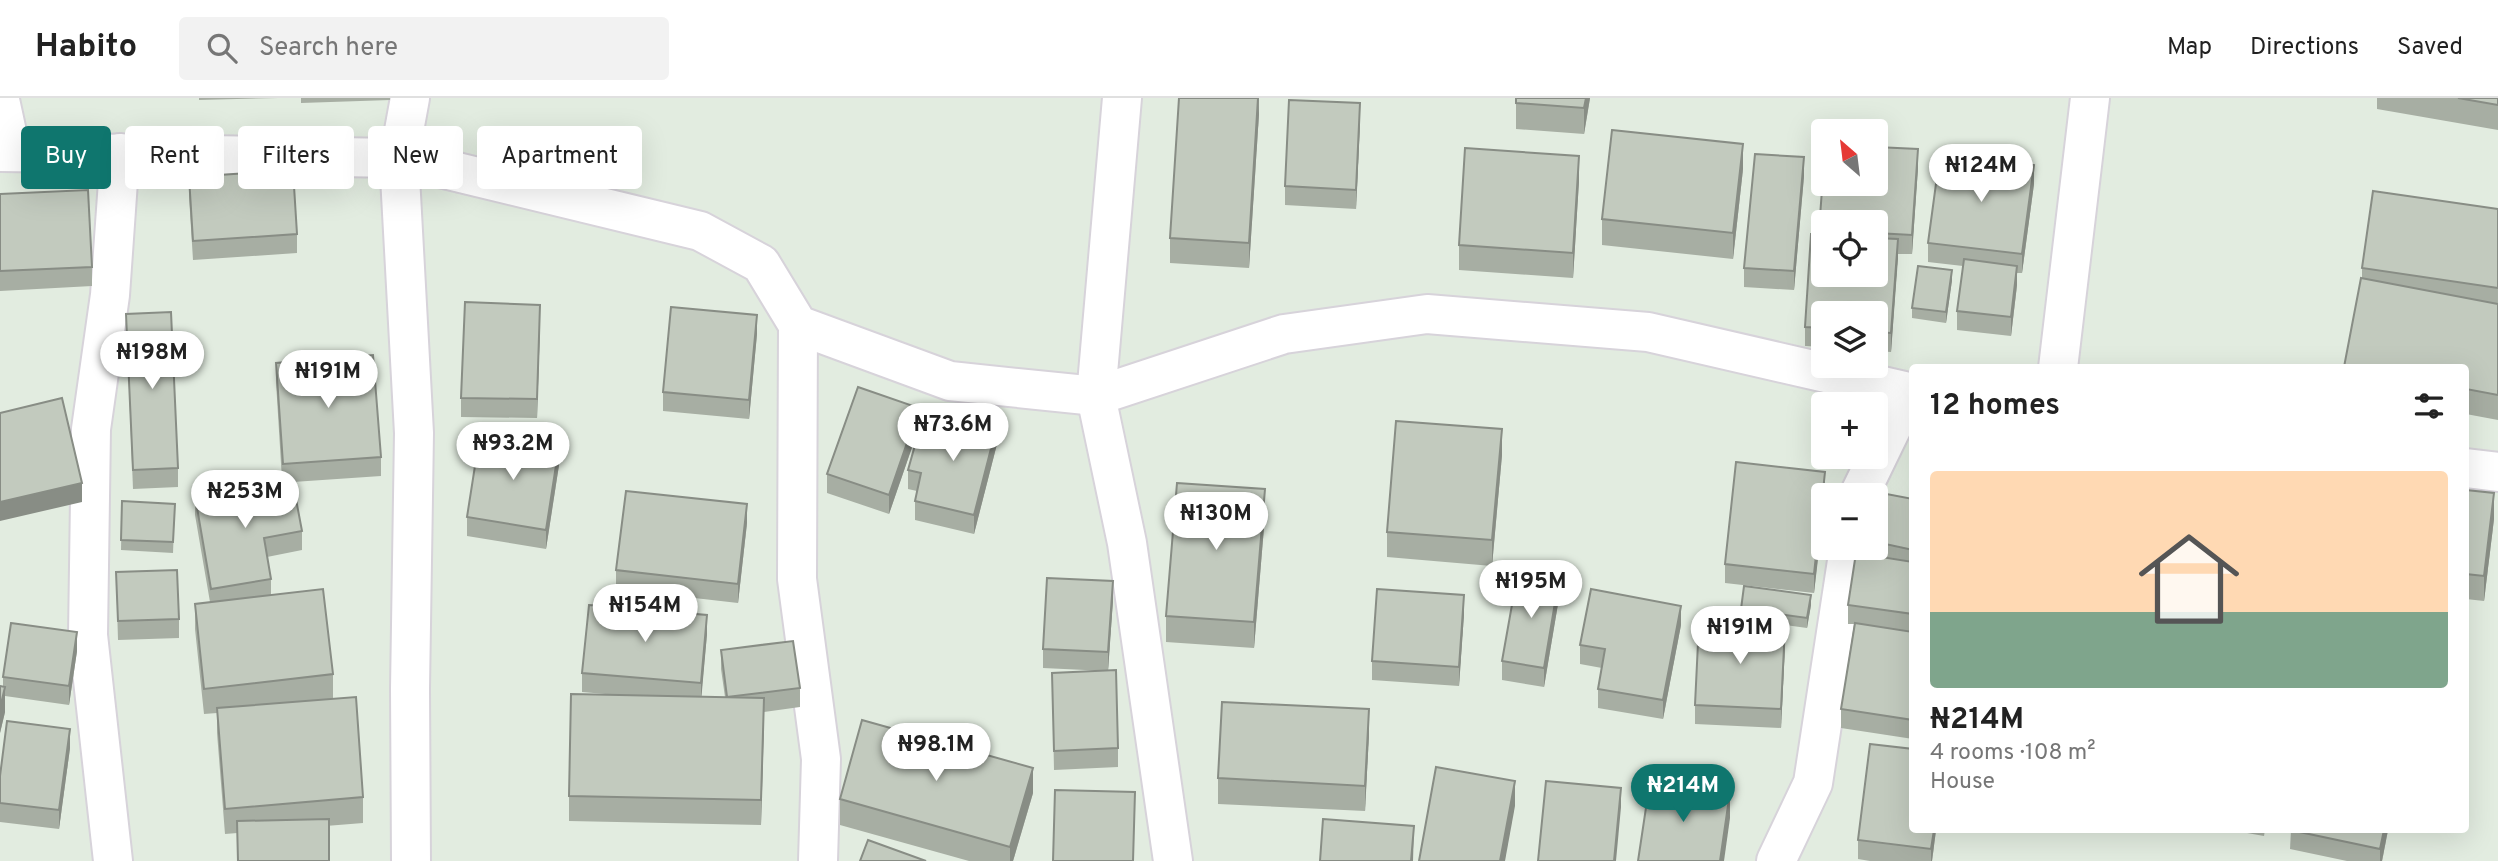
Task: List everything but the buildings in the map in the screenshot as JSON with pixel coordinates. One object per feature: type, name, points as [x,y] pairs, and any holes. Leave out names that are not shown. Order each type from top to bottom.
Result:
[{"type":"street","points":[[404,126],[410,98]]},
{"type":"street","points":[[1122,98],[1096,397],[1127,543],[1173,861]]},
{"type":"street","points":[[2058,364],[2090,98]]},
{"type":"street","points":[[0,100],[6,151],[368,157]]},
{"type":"street","points":[[113,861],[88,635],[91,429],[110,295],[120,153]]},
{"type":"street","points":[[463,174],[700,231],[761,264],[798,325],[797,579],[821,759],[818,861]]},
{"type":"street","points":[[400,189],[414,433],[410,689],[411,861]]},
{"type":"street","points":[[798,325],[950,381],[1096,397],[1284,334],[1427,314],[1648,332],[1909,393]]},
{"type":"street","points":[[1865,483],[1909,397]]},
{"type":"street","points":[[2469,468],[2498,472]]},
{"type":"street","points":[[1785,859],[1813,783],[1847,560]]}]
